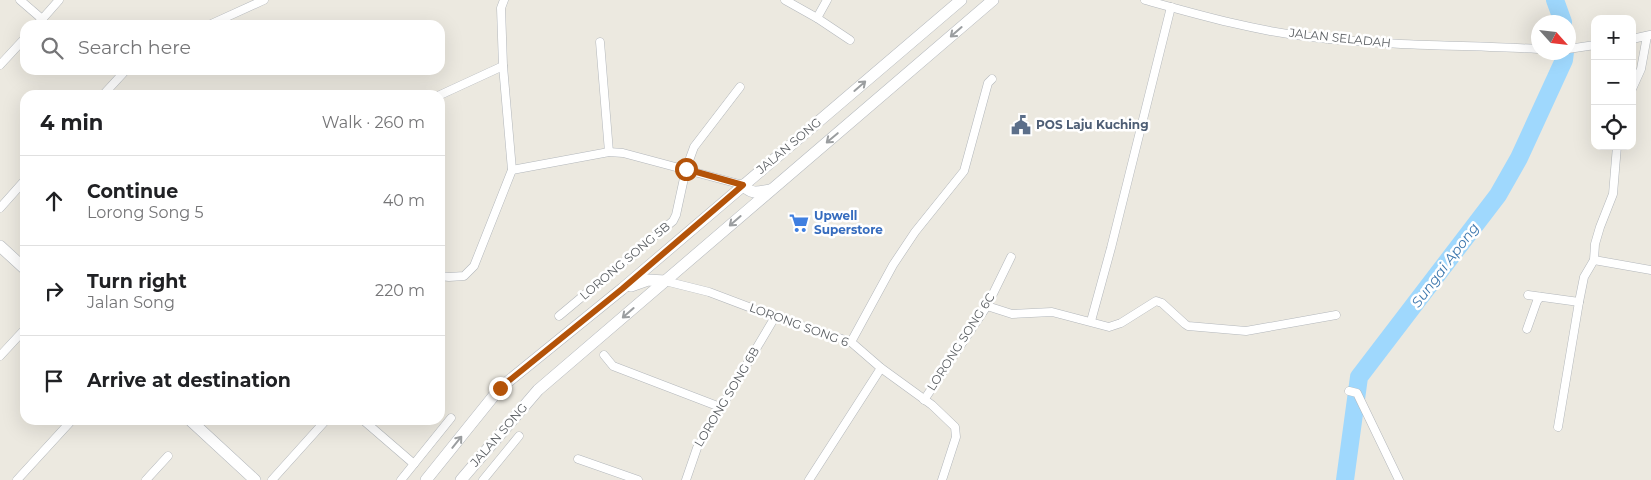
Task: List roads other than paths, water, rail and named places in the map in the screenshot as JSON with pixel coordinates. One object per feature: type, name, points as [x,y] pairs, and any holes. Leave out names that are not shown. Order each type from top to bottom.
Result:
[{"type":"main road","name":"JALAN SONG","points":[[426,480],[500,388],[622,289],[960,0]]},
{"type":"main road","name":"JALAN SONG","points":[[461,480],[538,390],[992,0]]},
{"type":"main road","points":[[743,185],[749,192],[772,190]]},
{"type":"main road","points":[[0,246],[20,264]]},
{"type":"main road","points":[[622,289],[648,280],[664,281]]},
{"type":"main road","points":[[198,425],[255,480]]},
{"type":"street","points":[[20,0],[38,20]]},
{"type":"street","points":[[42,20],[59,0]]},
{"type":"street","points":[[219,20],[264,0]]},
{"type":"street","points":[[445,277],[464,276],[474,266],[512,170],[503,66],[501,8],[504,0]]},
{"type":"street","points":[[784,0],[817,18],[850,40]]},
{"type":"street","points":[[817,18],[827,0]]},
{"type":"street","name":"JALAN SELADAH","points":[[1145,0],[1249,26],[1310,37],[1380,43],[1531,49]]},
{"type":"street","points":[[1091,321],[1171,7]]},
{"type":"street","points":[[1636,38],[1649,36],[1641,69],[1636,80]]},
{"type":"street","points":[[600,42],[609,152]]},
{"type":"street","points":[[0,65],[20,43]]},
{"type":"street","points":[[1576,48],[1591,46]]},
{"type":"street","points":[[445,93],[503,66]]},
{"type":"street","points":[[108,90],[121,75]]},
{"type":"street","points":[[851,342],[893,265],[915,232],[964,171],[988,82],[992,79]]},
{"type":"street","name":"LORONG SONG 5B","points":[[559,316],[673,221],[676,216],[686,169],[694,147],[740,87]]},
{"type":"street","points":[[1558,427],[1584,277],[1594,260],[1595,244],[1613,194],[1618,150]]},
{"type":"street","points":[[512,170],[609,152],[623,153],[743,185]]},
{"type":"street","points":[[0,208],[20,186]]},
{"type":"street","name":"LORONG SONG 6C","points":[[924,400],[988,306],[1011,257]]},
{"type":"street","points":[[1594,260],[1651,270]]},
{"type":"street","name":"LORONG SONG 6","points":[[664,281],[709,292],[775,317],[851,342],[881,368],[943,414],[955,427],[956,437],[942,480]]},
{"type":"street","points":[[1528,295],[1579,302]]},
{"type":"street","points":[[1527,329],[1534,314],[1536,301],[1540,297]]},
{"type":"street","points":[[988,306],[1012,314],[1052,312],[1109,327],[1121,323],[1156,301],[1162,303],[1188,326],[1246,331],[1336,315]]},
{"type":"street","name":"LORONG SONG 6B","points":[[686,480],[697,448],[775,317]]},
{"type":"street","points":[[0,356],[20,334]]},
{"type":"street","points":[[604,355],[613,366],[720,407]]},
{"type":"street","points":[[809,480],[881,368]]},
{"type":"street","points":[[1353,392],[1399,480]]},
{"type":"street","points":[[445,424],[450,418]]},
{"type":"street","points":[[17,480],[67,425]]},
{"type":"street","points":[[272,480],[322,425]]},
{"type":"street","points":[[369,425],[414,464]]},
{"type":"street","points":[[401,480],[445,425]]},
{"type":"street","points":[[483,480],[519,436]]},
{"type":"street","points":[[146,480],[168,456]]},
{"type":"street","points":[[578,459],[638,480]]},
{"type":"waterway","name":"Sungai Apong","points":[[1555,0],[1560,15]]},
{"type":"waterway","name":"Sungai Apong","points":[[1345,480],[1359,377],[1498,195],[1519,158],[1564,60]]},
{"type":"place","name":"POS Laju Kuching","points":[[1021,125]]},
{"type":"place","name":"Upwell Superstore","points":[[799,223]]}]
